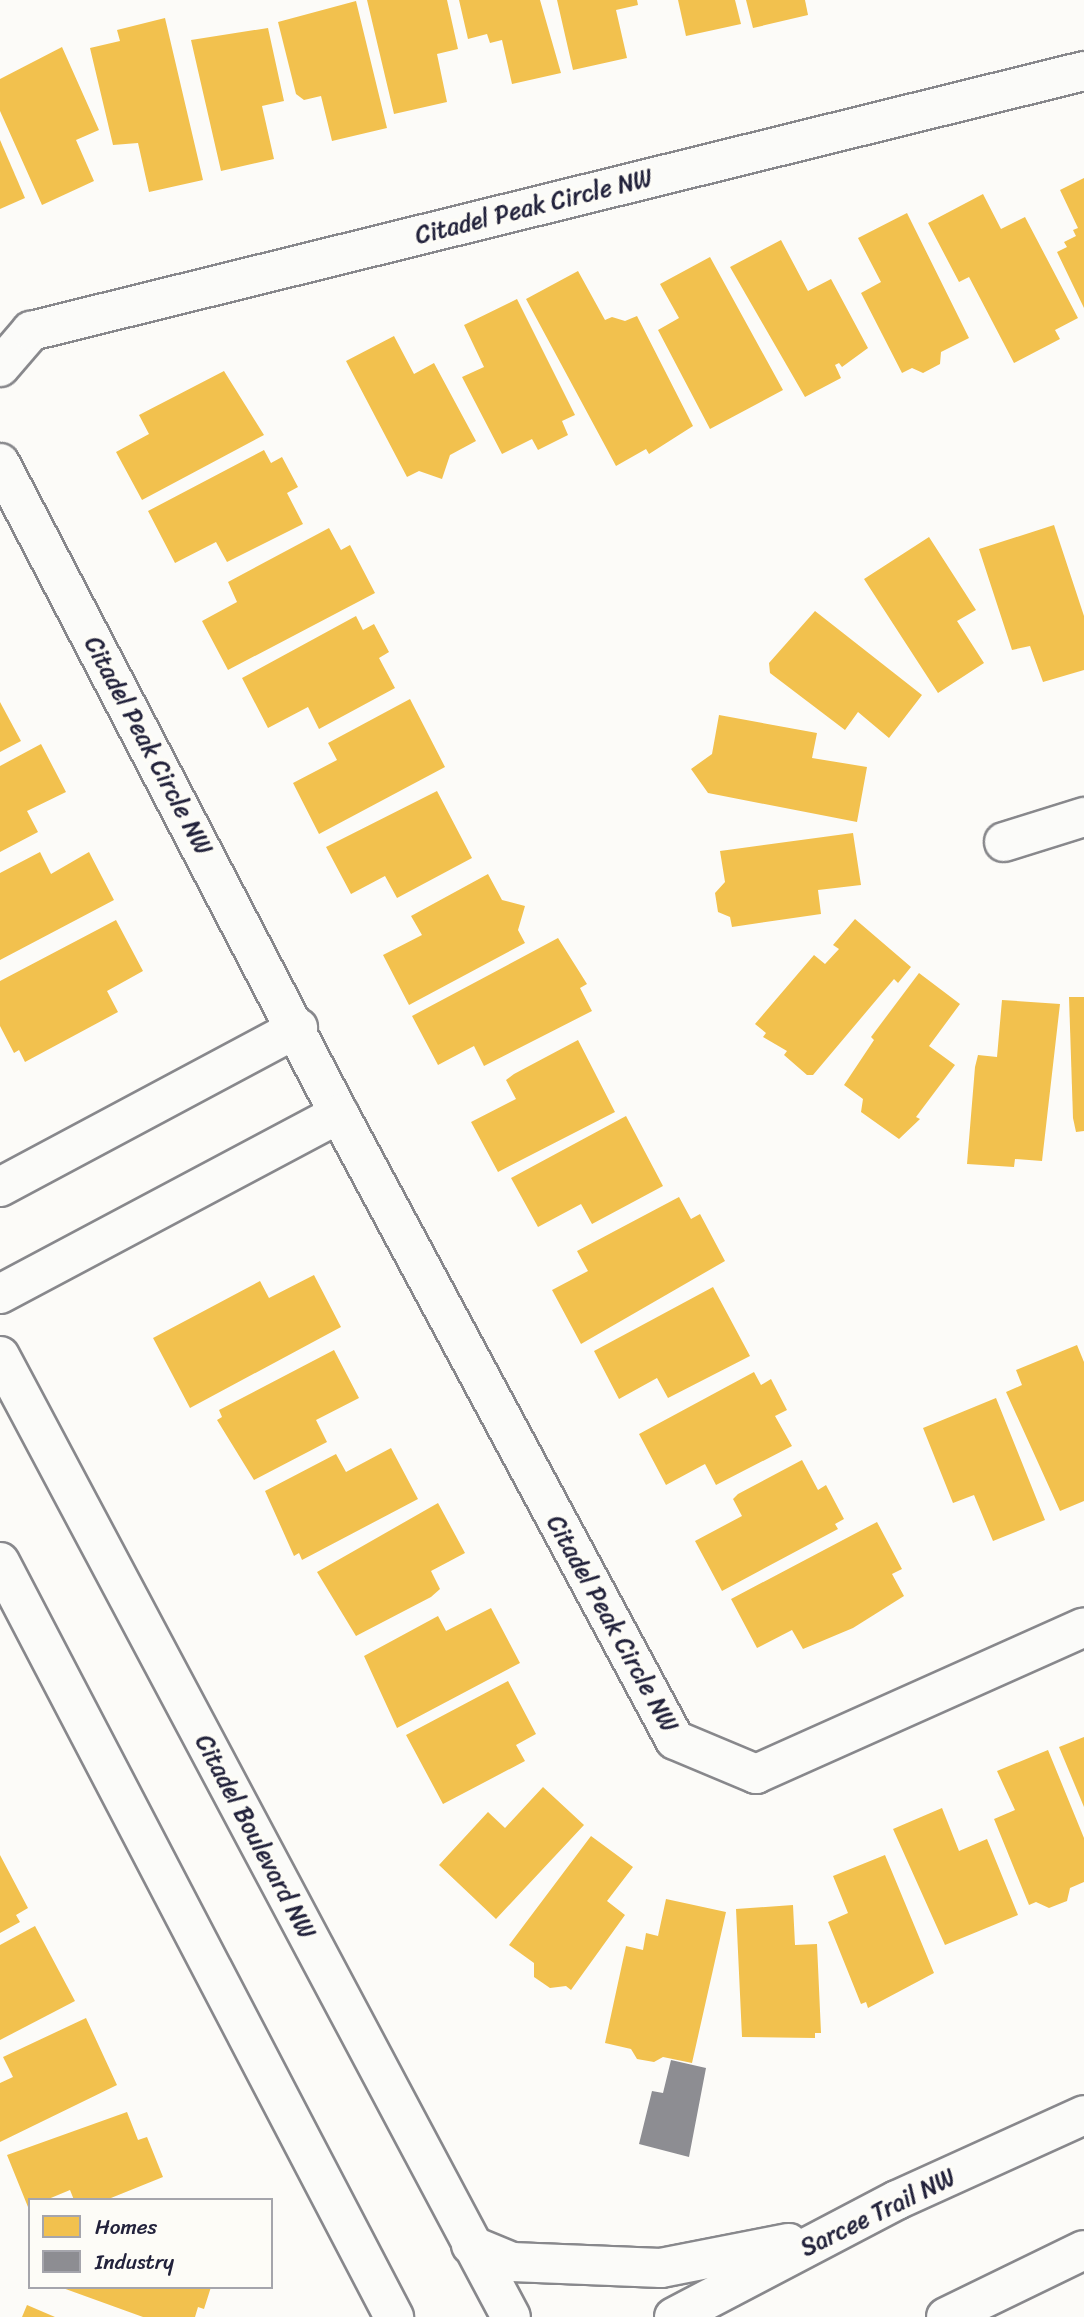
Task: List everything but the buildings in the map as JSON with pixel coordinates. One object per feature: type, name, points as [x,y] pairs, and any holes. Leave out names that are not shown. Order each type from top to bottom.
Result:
[{"type":"street","name":"Citadel Peak Circle NW","points":[[0,367],[31,331],[1084,71]]},
{"type":"street","name":"Citadel Peak Circle NW","points":[[0,463],[298,1028],[340,1114],[674,1740],[756,1774],[1084,1627]]},
{"type":"street","points":[[1004,842],[1084,817]]},
{"type":"street","points":[[0,1187],[298,1028]]},
{"type":"street","points":[[0,1294],[340,1114]]},
{"type":"street","name":"Citadel Boulevard NW","points":[[0,1356],[510,2317]]},
{"type":"street","points":[[0,1562],[394,2317]]},
{"type":"street","name":"Sarcee Trail NW","points":[[674,2317],[832,2234],[1084,2115]]},
{"type":"street","points":[[471,2245],[512,2262],[661,2268],[832,2234]]},
{"type":"street","points":[[946,2317],[1084,2250]]}]
